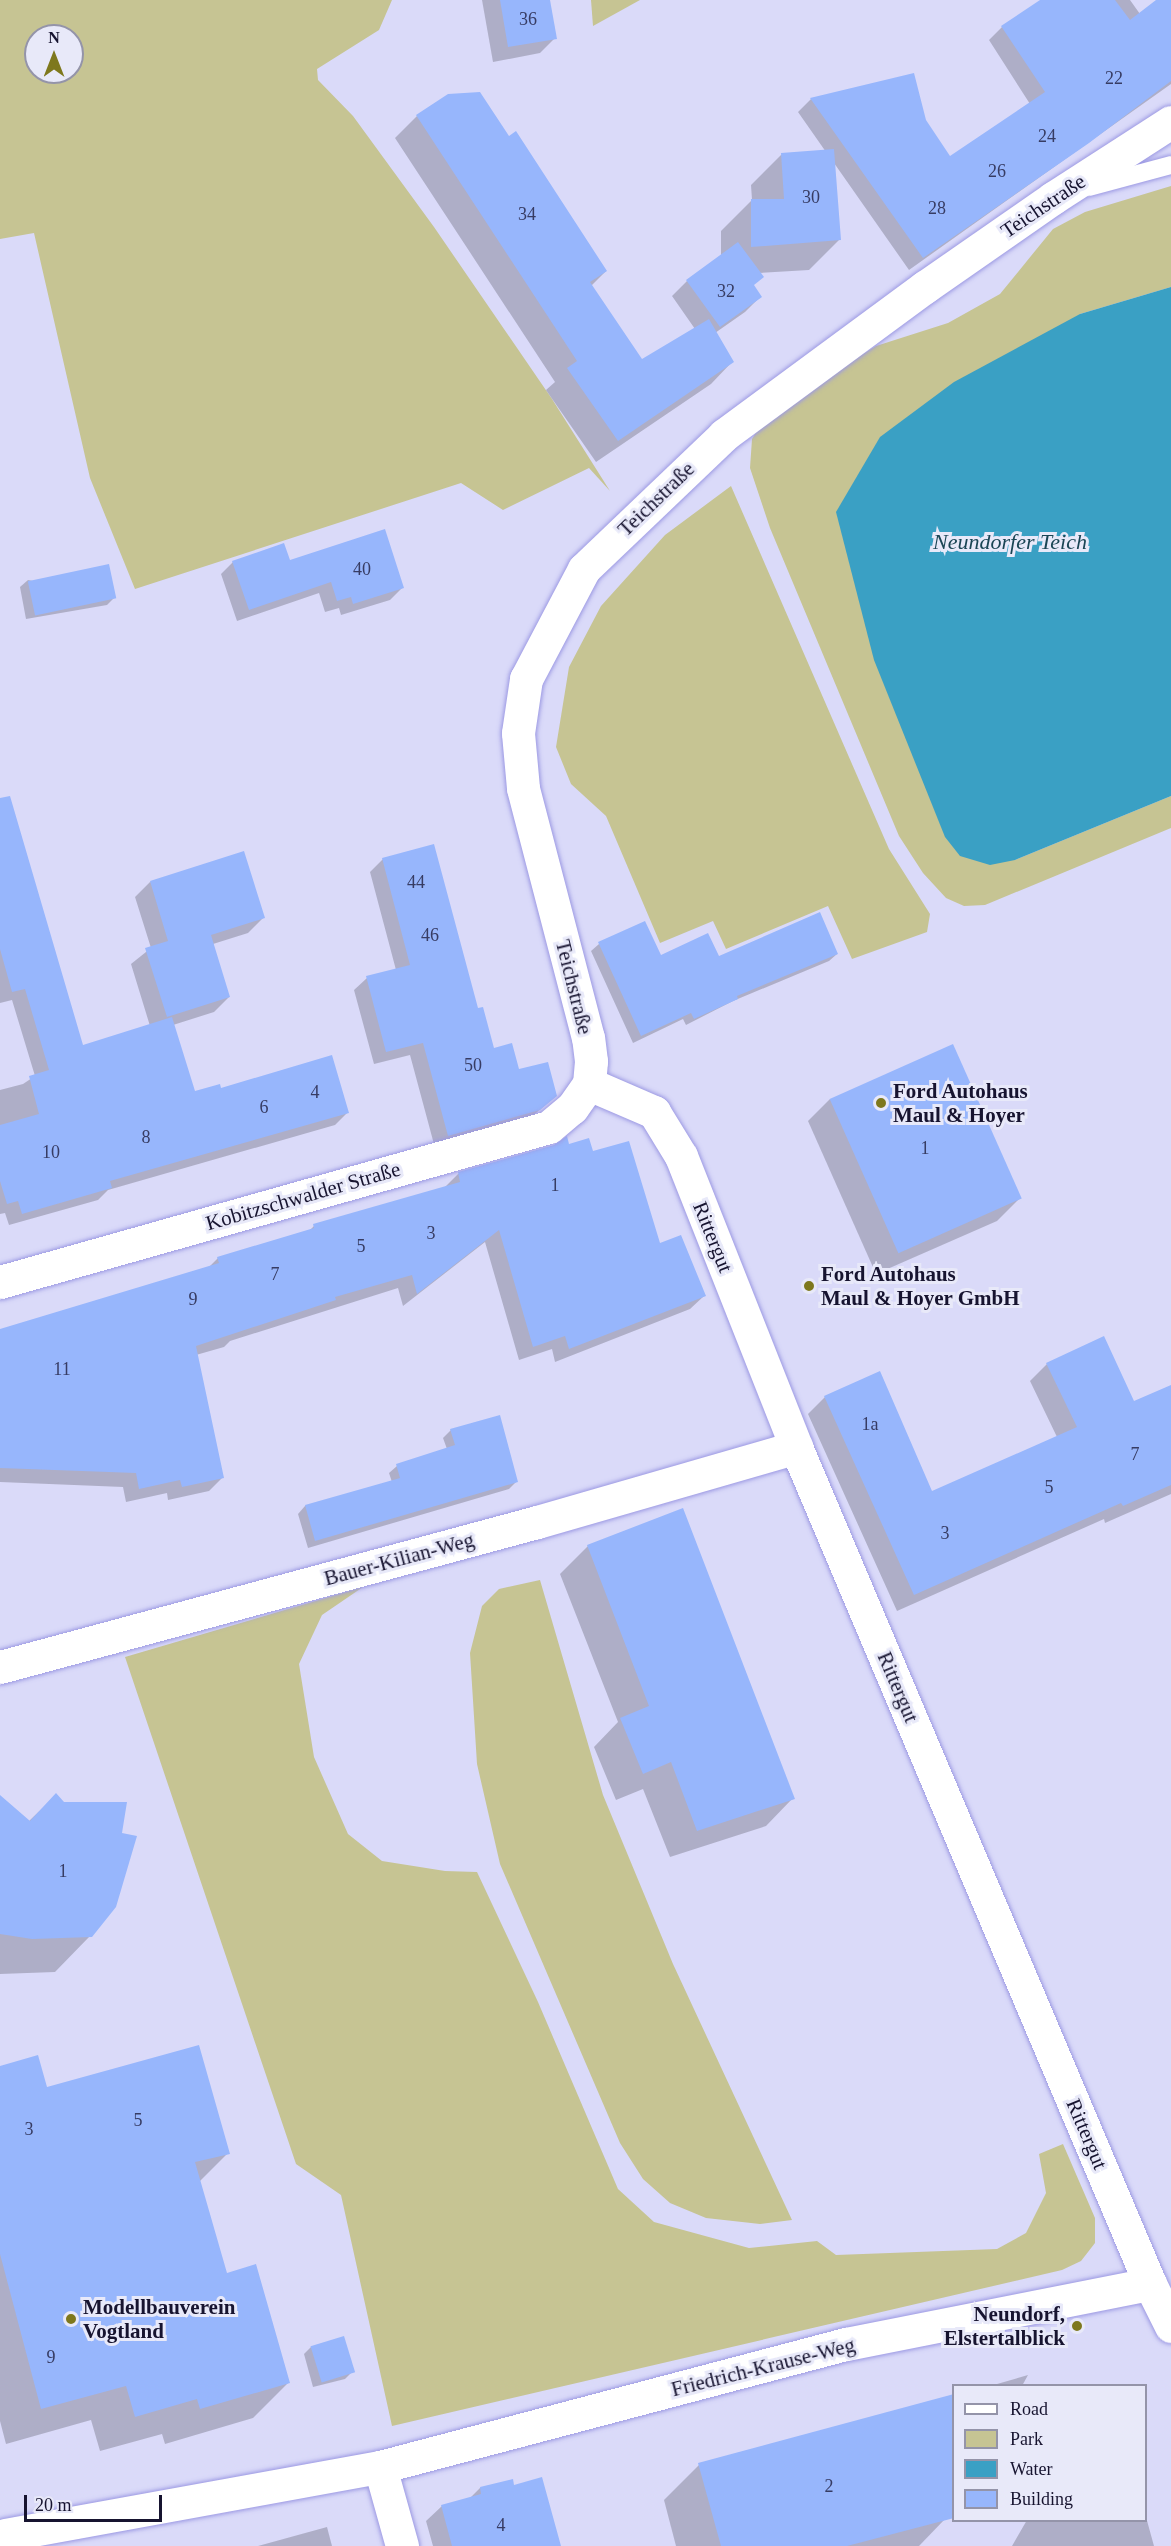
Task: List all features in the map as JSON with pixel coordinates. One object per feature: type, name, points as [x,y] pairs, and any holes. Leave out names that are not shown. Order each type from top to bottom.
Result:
[{"type":"street","name":"Teichstraße","points":[[589,1084],[591,1061],[588,1038],[523,788],[518,733],[526,679],[584,569],[724,435],[925,287],[1053,198],[1171,122]]},
{"type":"street","name":"Kobitzschwalder Straße","points":[[0,1282],[549,1127],[572,1108],[589,1084]]},
{"type":"street","name":"Rittergut","points":[[589,1084],[654,1112],[681,1156],[796,1447],[1150,2284],[1171,2326]]},
{"type":"street","name":"Bauer-Kilian-Weg","points":[[0,1667],[537,1522],[796,1447]]},
{"type":"street","name":"Friedrich-Krause-Weg","points":[[4,2534],[380,2467],[846,2344],[1150,2284]]},
{"type":"street","points":[[380,2467],[402,2546]]},
{"type":"lane","points":[[1053,198],[1171,165]]},
{"type":"green space","points":[[0,0],[392,0],[379,30],[317,69],[318,80],[353,116],[434,227],[552,399],[610,491],[589,468],[503,510],[461,483],[135,589],[90,478],[34,233],[0,239]]},
{"type":"green space","points":[[591,0],[640,0],[593,26]]},
{"type":"green space","points":[[1171,186],[1171,287],[1080,314],[1015,860],[1171,796],[1171,828],[985,905],[964,906],[946,898],[923,873],[899,836],[770,528],[750,468],[752,439],[769,412],[876,346],[948,323],[1000,294],[1053,229],[1085,212]]},
{"type":"green space","points":[[731,486],[889,849],[930,914],[927,932],[852,959],[828,906],[726,949],[713,921],[660,943],[606,816],[571,784],[556,747],[569,667],[601,606],[665,535]]},
{"type":"green space","points":[[540,1580],[603,1795],[673,1964],[792,2220],[760,2224],[706,2218],[670,2203],[643,2179],[620,2143],[500,1864],[477,1764],[470,1653],[482,1606],[499,1589]]},
{"type":"green space","points":[[363,1587],[322,1615],[299,1664],[314,1757],[348,1834],[382,1861],[445,1871],[477,1872],[538,2002],[618,2189],[654,2222],[749,2248],[817,2241],[836,2255],[997,2249],[1026,2233],[1046,2193],[1039,2154],[1063,2144],[1095,2218],[1095,2243],[1081,2261],[1062,2270],[392,2426],[341,2195],[296,2164],[125,1657]]},
{"type":"water","name":"Neundorfer Teich","points":[[1171,287],[1171,796],[1015,860],[990,865],[960,856],[945,837],[874,660],[836,512],[880,437],[954,382],[1080,314]]},
{"type":"building","points":[[500,0],[550,0],[557,39],[508,47]]},
{"type":"building","points":[[1040,0],[1115,0],[1130,20],[1156,0],[1171,0],[1171,81],[1089,143],[923,258],[810,98],[914,73],[926,120],[950,156],[1045,92],[1001,26]]},
{"type":"building","points":[[480,92],[509,136],[516,131],[607,271],[590,282],[642,359],[709,319],[734,362],[618,441],[567,368],[577,361],[416,115],[448,94]]},
{"type":"building","points":[[834,149],[841,240],[751,247],[751,199],[784,199],[781,153]]},
{"type":"building","points":[[738,242],[764,277],[754,285],[762,297],[720,327],[686,280]]},
{"type":"building","points":[[385,529],[404,588],[353,604],[351,597],[337,601],[331,582],[249,610],[232,561],[284,543],[290,560]]},
{"type":"building","points":[[109,564],[116,598],[35,615],[28,581]]},
{"type":"building","points":[[10,796],[83,1045],[172,1017],[195,1091],[220,1084],[221,1088],[332,1055],[349,1113],[110,1181],[112,1188],[22,1214],[18,1201],[7,1204],[0,1181],[0,1125],[39,1114],[29,1076],[49,1070],[25,989],[12,992],[0,949],[0,798]]},
{"type":"building","points":[[434,844],[478,1008],[483,1007],[494,1048],[512,1043],[519,1069],[548,1062],[557,1096],[540,1110],[448,1136],[423,1043],[386,1052],[366,976],[410,965],[382,858]]},
{"type":"building","points":[[244,851],[265,918],[211,935],[230,997],[167,1017],[145,948],[168,941],[150,881]]},
{"type":"building","points":[[820,912],[838,954],[737,996],[738,999],[694,1019],[691,1013],[641,1036],[598,942],[645,921],[661,955],[708,933],[719,956]]},
{"type":"building","points":[[953,1044],[1022,1198],[898,1253],[830,1099]]},
{"type":"building","points":[[567,1136],[569,1144],[589,1138],[593,1151],[629,1141],[660,1243],[681,1235],[706,1296],[569,1349],[565,1336],[533,1347],[499,1230],[417,1294],[412,1275],[335,1297],[336,1300],[196,1346],[224,1478],[182,1487],[180,1480],[139,1489],[136,1473],[0,1468],[0,1329],[219,1263],[217,1257],[314,1228],[313,1224],[460,1182],[458,1172],[554,1145]]},
{"type":"building","points":[[1104,1336],[1134,1401],[1171,1385],[1171,1485],[1123,1506],[1121,1503],[914,1595],[824,1396],[880,1371],[932,1491],[1077,1427],[1046,1363]]},
{"type":"building","points":[[500,1415],[518,1482],[315,1541],[305,1505],[400,1478],[396,1464],[455,1445],[450,1429]]},
{"type":"building","points":[[683,1508],[795,1799],[697,1831],[671,1762],[643,1774],[620,1718],[649,1706],[587,1545]]},
{"type":"building","points":[[56,1793],[64,1802],[127,1802],[122,1833],[137,1836],[116,1907],[92,1937],[32,1939],[0,1934],[0,1795],[30,1821]]},
{"type":"building","points":[[199,2045],[230,2154],[195,2162],[227,2273],[256,2264],[290,2383],[200,2409],[197,2399],[135,2417],[126,2386],[41,2409],[0,2254],[0,2066],[38,2055],[47,2087]]},
{"type":"building","points":[[344,2336],[355,2372],[322,2383],[311,2346]]},
{"type":"building","points":[[952,2395],[952,2519],[847,2546],[721,2546],[698,2463]]},
{"type":"building","points":[[542,2477],[561,2546],[452,2546],[441,2505],[481,2494],[480,2487],[513,2479],[514,2485]]},
{"type":"place","name":"Ford Autohaus Maul & Hoyer","points":[[881,1103]]},
{"type":"place","name":"Ford Autohaus Maul & Hoyer GmbH","points":[[809,1286]]},
{"type":"place","name":"Modellbauverein Vogtland","points":[[71,2319]]},
{"type":"place","name":"Neundorf, Elstertalblick","points":[[1077,2326]]}]
